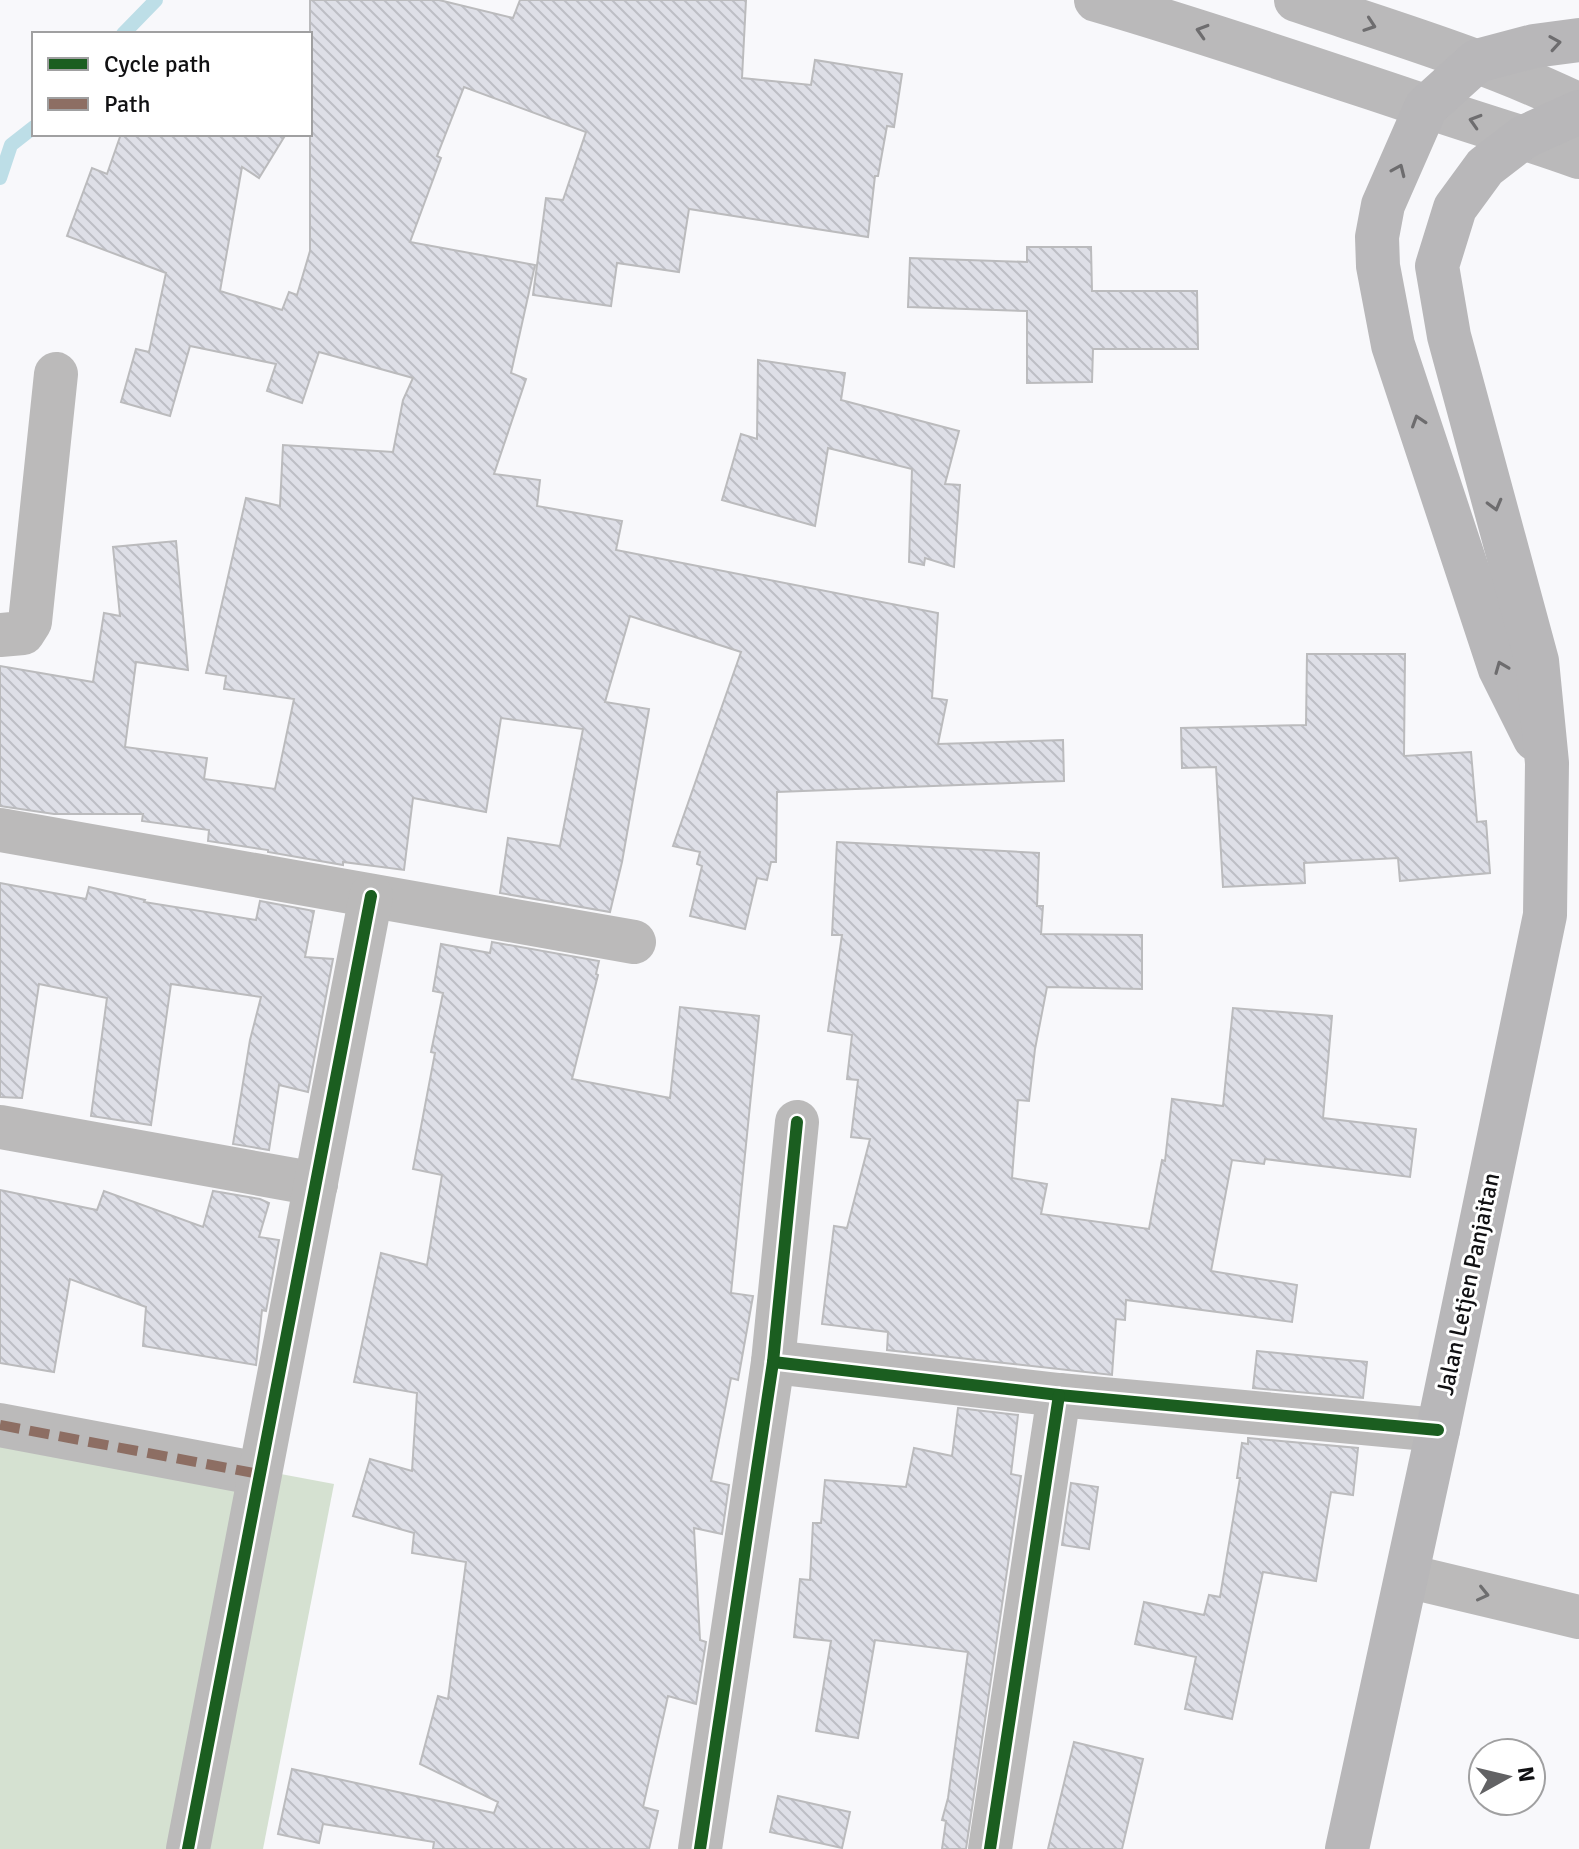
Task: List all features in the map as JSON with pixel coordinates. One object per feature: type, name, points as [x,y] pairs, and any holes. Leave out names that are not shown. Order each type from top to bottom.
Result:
[{"type":"highway","points":[[1547,763],[1500,669],[1393,345],[1377,237],[1383,205],[1426,107],[1477,61],[1534,46],[1579,40]]},
{"type":"highway","points":[[1524,137],[1579,112]]},
{"type":"highway","name":"Jalan Letjen Panjaitan","points":[[1347,1849],[1545,915],[1547,763],[1537,661],[1449,336],[1437,266],[1455,208],[1485,167],[1524,137]]},
{"type":"main road","points":[[1096,0],[1277,55],[1579,157]]},
{"type":"main road","points":[[1296,0],[1477,61],[1532,82],[1579,105]]},
{"type":"street","points":[[0,635],[23,633],[30,622],[56,374]]},
{"type":"street","points":[[0,830],[634,942]]},
{"type":"street","points":[[188,1849],[371,896]]},
{"type":"street","points":[[700,1849],[773,1362],[797,1122]]},
{"type":"street","points":[[0,1127],[316,1184]]},
{"type":"street","points":[[773,1362],[1059,1395],[1438,1430]]},
{"type":"street","points":[[990,1849],[1059,1395]]},
{"type":"street","points":[[0,1425],[259,1474]]},
{"type":"street","points":[[1407,1576],[1579,1617]]},
{"type":"green space","points":[[0,1421],[334,1484],[263,1849],[0,1849]]},
{"type":"building","points":[[310,0],[439,0],[513,18],[520,0],[746,0],[742,78],[811,85],[815,60],[902,74],[894,127],[887,126],[878,176],[875,176],[868,237],[689,209],[679,272],[617,263],[611,306],[533,295],[546,198],[563,200],[586,132],[464,87],[437,156],[441,158],[410,242],[535,265],[511,373],[526,379],[494,474],[540,480],[537,506],[622,521],[616,550],[938,613],[932,698],[947,700],[938,744],[1063,740],[1064,781],[777,792],[776,862],[771,862],[767,880],[757,878],[745,929],[690,916],[702,866],[697,864],[700,852],[673,846],[741,652],[630,616],[605,702],[649,709],[610,912],[500,893],[508,838],[560,846],[583,729],[501,718],[486,812],[413,798],[404,870],[343,862],[343,865],[208,841],[209,830],[142,821],[143,814],[54,814],[0,806],[0,666],[93,682],[104,613],[120,616],[113,547],[176,541],[188,670],[136,662],[125,747],[207,758],[204,779],[275,789],[294,699],[224,689],[226,676],[206,673],[246,498],[280,506],[283,445],[393,452],[403,400],[413,378],[319,352],[302,403],[267,391],[276,364],[190,346],[170,416],[121,402],[136,349],[149,352],[166,273],[67,236],[92,168],[107,174],[120,136],[285,136],[259,178],[242,167],[220,291],[282,310],[289,292],[297,295],[310,251]]},
{"type":"building","points":[[1027,247],[1091,247],[1092,291],[1197,291],[1198,349],[1093,349],[1092,382],[1027,383],[1027,311],[908,307],[910,258],[1027,262]]},
{"type":"building","points":[[758,360],[845,373],[841,400],[959,431],[945,484],[960,485],[954,567],[925,558],[924,565],[909,562],[912,469],[828,448],[815,526],[722,500],[741,434],[757,439]]},
{"type":"building","points":[[1307,654],[1405,654],[1404,756],[1471,752],[1477,822],[1486,821],[1490,873],[1400,881],[1398,858],[1304,863],[1305,883],[1223,887],[1216,767],[1182,768],[1181,728],[1306,725]]},
{"type":"building","points":[[837,842],[1039,853],[1037,906],[1043,906],[1041,934],[1142,935],[1142,989],[1047,987],[1029,1101],[1018,1100],[1012,1178],[1047,1184],[1041,1214],[1149,1229],[1162,1160],[1165,1161],[1172,1099],[1223,1106],[1233,1008],[1332,1016],[1323,1118],[1416,1129],[1410,1177],[1265,1159],[1264,1164],[1232,1160],[1211,1271],[1297,1285],[1292,1322],[1126,1300],[1125,1320],[1116,1319],[1112,1375],[887,1350],[888,1332],[822,1324],[834,1226],[847,1228],[870,1139],[851,1137],[858,1080],[847,1079],[852,1035],[828,1031],[842,935],[832,935]]},
{"type":"building","points":[[0,883],[86,899],[89,887],[144,902],[256,920],[260,901],[314,911],[305,957],[333,959],[308,1092],[279,1085],[269,1150],[233,1144],[250,1040],[261,997],[171,984],[151,1125],[91,1116],[107,998],[39,984],[22,1098],[0,1097]]},
{"type":"building","points":[[492,942],[599,961],[572,1079],[670,1098],[680,1007],[759,1016],[731,1293],[753,1296],[738,1380],[731,1378],[711,1481],[729,1485],[722,1534],[694,1528],[700,1640],[706,1642],[696,1704],[668,1696],[643,1807],[658,1811],[649,1849],[433,1849],[434,1842],[323,1824],[319,1843],[278,1834],[292,1769],[494,1813],[498,1802],[420,1764],[438,1696],[448,1699],[466,1562],[412,1553],[414,1533],[353,1516],[370,1459],[412,1471],[417,1393],[354,1382],[381,1253],[427,1265],[442,1175],[413,1169],[443,993],[433,991],[441,944],[490,953]]},
{"type":"building","points":[[0,1190],[97,1210],[104,1191],[203,1227],[213,1191],[269,1203],[259,1237],[279,1240],[266,1311],[262,1310],[256,1365],[143,1346],[146,1307],[70,1279],[54,1372],[0,1363]]},
{"type":"building","points":[[1257,1351],[1367,1362],[1363,1398],[1253,1388]]},
{"type":"building","points":[[958,1408],[1018,1415],[1011,1474],[1021,1476],[966,1849],[942,1849],[946,1821],[942,1820],[948,1798],[968,1652],[875,1640],[858,1738],[816,1731],[831,1641],[794,1637],[800,1579],[810,1580],[813,1523],[821,1523],[825,1480],[906,1487],[914,1448],[952,1456]]},
{"type":"building","points":[[1248,1438],[1358,1448],[1353,1495],[1331,1492],[1316,1581],[1263,1572],[1232,1719],[1185,1709],[1196,1657],[1135,1644],[1144,1602],[1204,1615],[1209,1595],[1220,1597],[1240,1478],[1237,1478],[1242,1443],[1248,1444]]},
{"type":"building","points":[[1071,1483],[1098,1487],[1089,1549],[1062,1545]]},
{"type":"building","points":[[1074,1742],[1143,1759],[1122,1849],[1048,1849]]},
{"type":"building","points":[[778,1796],[850,1812],[842,1848],[770,1832]]},
{"type":"waterway","points":[[125,32],[156,0]]},
{"type":"waterway","points":[[0,178],[11,145],[32,129]]},
{"type":"marked path","points":[[0,1425],[259,1474]]},
{"type":"cycle path","points":[[188,1849],[371,896]]},
{"type":"cycle path","points":[[700,1849],[773,1362],[797,1122]]},
{"type":"cycle path","points":[[773,1362],[1059,1395],[1438,1430]]},
{"type":"cycle path","points":[[990,1849],[1059,1395]]}]
